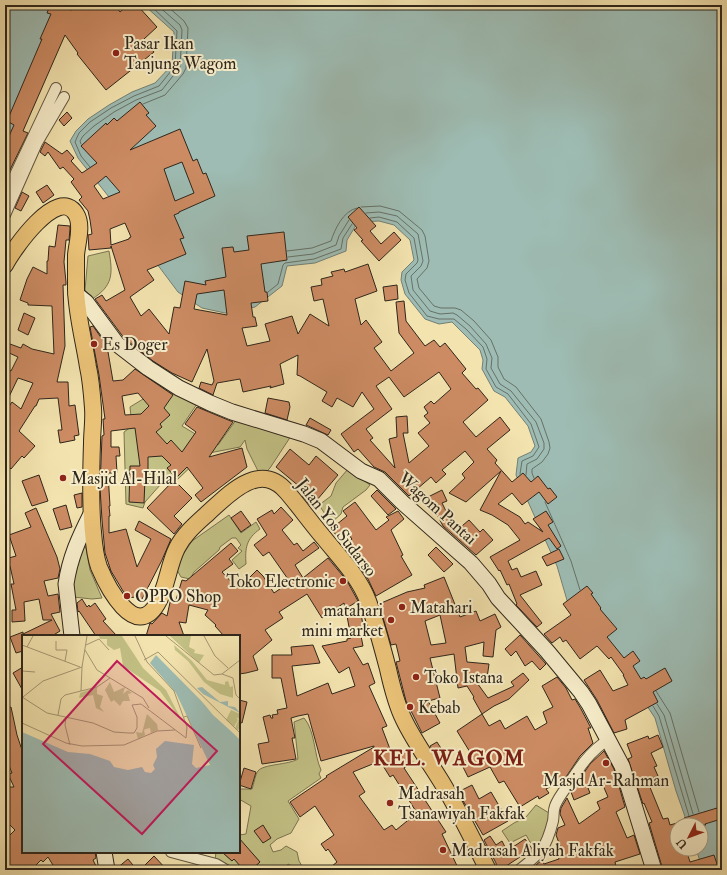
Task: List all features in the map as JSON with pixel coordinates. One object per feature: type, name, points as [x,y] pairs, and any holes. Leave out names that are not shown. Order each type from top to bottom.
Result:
[{"type":"main road","name":"Jalan Yos Sudarso","points":[[5,265],[15,249],[42,218],[54,209],[60,207],[71,208],[77,215],[79,224],[76,252],[76,294],[80,326],[88,367],[93,412],[91,514],[95,555],[103,577],[113,596],[123,609],[142,616],[148,615],[160,599],[176,549],[184,537],[192,527],[236,488],[248,481],[263,478],[282,486],[360,584],[368,600],[395,697],[405,721],[446,788],[488,870]]},
{"type":"street","points":[[5,215],[56,88]]},
{"type":"street","points":[[5,196],[35,140],[64,97]]},
{"type":"street","name":"Wagom Pantai","points":[[76,294],[86,302],[122,349],[164,379],[179,388],[232,412],[285,428],[319,441],[361,471],[379,479],[402,502],[471,563],[520,624],[547,651],[582,692],[590,705],[622,766],[654,870]]},
{"type":"street","points":[[72,635],[66,584],[75,547],[91,514]]},
{"type":"street","points":[[519,870],[538,855],[546,845],[554,816],[554,808],[559,797],[585,759],[596,748],[608,740]]},
{"type":"street","points":[[104,853],[107,870]]},
{"type":"street","points":[[175,853],[216,864],[226,870]]},
{"type":"shaded area","points":[[109,251],[111,266],[110,279],[104,289],[92,299],[85,290],[88,256]]},
{"type":"shaded area","points":[[158,378],[199,401],[182,426],[202,438],[207,437],[218,445],[236,420],[291,436],[270,468],[261,477],[247,449],[245,440],[240,447],[204,454],[177,480],[169,475],[145,502],[143,508],[126,504],[124,432],[132,426],[130,407],[148,396]]},
{"type":"shaded area","points":[[348,469],[370,485],[366,490],[343,507],[341,514],[331,523],[319,505],[331,496],[336,483]]},
{"type":"shaded area","points":[[229,515],[241,533],[256,522],[260,529],[252,536],[247,544],[246,564],[239,569],[232,560],[242,551],[238,548],[241,545],[236,538],[232,538],[220,547],[219,550],[194,572],[190,579],[181,577],[177,570],[182,556],[192,541]]},
{"type":"shaded area","points":[[84,545],[86,548],[90,570],[102,598],[92,599],[73,597],[72,582]]},
{"type":"shaded area","points":[[304,718],[308,723],[321,770],[319,774],[321,778],[288,801],[299,819],[291,833],[277,839],[270,845],[273,852],[281,850],[286,846],[297,852],[302,866],[316,866],[321,870],[300,870],[288,864],[284,870],[251,870],[260,862],[249,850],[244,865],[249,870],[230,870],[215,860],[216,853],[223,853],[232,861],[244,847],[240,843],[240,835],[246,834],[251,806],[240,800],[240,789],[252,789],[257,773],[261,769],[298,759],[294,722]]},
{"type":"shaded area","points":[[536,805],[549,813],[546,831],[541,843],[538,847],[536,847],[530,842],[526,835],[510,843],[502,831],[526,817]]},
{"type":"water","points":[[5,5],[72,5],[5,167]]},
{"type":"water","points":[[144,5],[722,5],[722,870],[703,870],[699,857],[709,857],[709,817],[685,817],[655,718],[620,665],[569,607],[557,566],[516,475],[518,458],[531,452],[535,446],[528,426],[505,397],[494,391],[482,369],[483,360],[480,350],[452,322],[439,324],[425,319],[405,294],[401,280],[402,272],[414,260],[410,240],[394,225],[379,221],[358,222],[347,240],[346,251],[315,263],[287,266],[282,286],[255,307],[225,313],[202,308],[178,292],[145,248],[128,221],[78,158],[70,141],[76,131],[88,119],[132,92],[155,83],[172,65],[174,32]]},
{"type":"building","points":[[50,5],[59,5],[71,10],[79,5],[115,5],[120,12],[128,5],[137,5],[157,27],[144,39],[154,52],[106,90],[77,54],[78,53],[65,35],[23,131],[28,133],[5,180],[5,145],[14,125],[7,121],[42,39],[40,39],[51,14],[47,13]]},
{"type":"building","points":[[140,102],[149,113],[146,115],[156,126],[130,150],[180,129],[193,161],[197,159],[203,174],[206,173],[215,196],[174,215],[184,238],[180,239],[186,254],[147,270],[154,280],[130,297],[141,316],[149,309],[169,334],[174,307],[180,308],[185,281],[206,285],[205,281],[226,277],[222,248],[233,247],[234,252],[249,250],[247,236],[284,232],[287,260],[261,264],[265,292],[267,292],[268,301],[251,303],[253,317],[255,317],[257,326],[242,328],[247,346],[270,341],[265,324],[292,316],[298,334],[310,314],[329,326],[323,299],[314,301],[311,287],[322,285],[321,279],[333,276],[331,272],[344,269],[345,272],[368,264],[377,291],[355,299],[361,325],[366,320],[382,342],[374,348],[391,371],[414,353],[399,333],[396,302],[404,301],[406,321],[425,346],[434,340],[440,347],[445,343],[466,369],[462,373],[488,400],[463,422],[476,437],[500,417],[510,430],[487,449],[497,460],[495,463],[512,482],[523,473],[531,482],[538,476],[548,489],[550,488],[557,497],[548,504],[539,492],[522,505],[512,493],[498,504],[520,517],[525,524],[528,522],[543,532],[533,519],[546,511],[553,522],[548,525],[561,546],[557,549],[549,538],[508,561],[512,570],[517,568],[521,577],[536,571],[542,585],[520,595],[542,623],[537,627],[516,605],[517,604],[509,584],[507,585],[500,570],[499,571],[490,557],[520,540],[508,525],[492,515],[480,510],[501,471],[466,502],[449,493],[465,478],[462,474],[474,462],[465,451],[442,470],[446,474],[436,483],[431,477],[409,496],[385,472],[374,467],[358,449],[354,452],[341,434],[374,409],[362,392],[353,407],[337,398],[332,407],[322,401],[327,392],[297,375],[298,355],[280,364],[284,384],[270,388],[271,386],[243,392],[240,379],[217,383],[213,395],[199,388],[201,382],[212,385],[214,381],[207,349],[192,382],[172,373],[153,361],[124,338],[95,299],[102,295],[106,301],[125,290],[111,246],[111,248],[89,250],[88,235],[92,234],[90,220],[88,211],[79,200],[82,197],[71,182],[74,179],[63,167],[60,169],[48,152],[45,156],[40,152],[45,142],[62,154],[67,150],[74,158],[71,161],[82,173],[97,163],[81,146],[106,123],[107,125],[114,118],[117,121]],"holes":[[[182,162],[194,193],[175,201],[164,169]],[[106,176],[120,192],[103,199],[94,186]],[[125,223],[131,237],[111,245],[110,229]],[[224,290],[227,315],[194,309],[197,294]],[[439,372],[451,389],[434,404],[431,401],[424,407],[428,413],[424,416],[430,423],[418,433],[429,446],[409,463],[403,433],[408,433],[407,416],[396,417],[397,437],[389,439],[395,468],[370,440],[373,438],[366,429],[392,409],[376,386],[389,377],[404,397]]]},
{"type":"building","points":[[67,112],[72,118],[64,126],[59,120]]},
{"type":"building","points":[[47,185],[54,195],[43,203],[36,192]]},
{"type":"building","points":[[22,192],[29,196],[21,211],[15,208]]},
{"type":"building","points":[[359,207],[376,226],[370,231],[381,244],[394,232],[401,240],[379,261],[361,241],[363,240],[354,230],[357,228],[348,217]]},
{"type":"building","points":[[58,225],[70,226],[70,229],[69,240],[66,240],[64,262],[66,285],[63,285],[65,346],[57,382],[68,382],[69,406],[75,405],[79,435],[74,436],[75,440],[60,443],[58,430],[62,430],[58,398],[39,399],[19,431],[35,446],[24,458],[22,456],[11,469],[5,464],[5,412],[12,402],[21,409],[33,383],[18,378],[5,405],[5,368],[11,371],[18,357],[7,352],[10,344],[21,348],[23,344],[32,349],[54,354],[52,306],[28,305],[28,303],[20,300],[33,267],[47,274],[49,246],[55,247]]},
{"type":"building","points":[[397,285],[398,299],[385,301],[383,287]]},
{"type":"building","points":[[24,313],[35,318],[28,335],[18,330]]},
{"type":"building","points":[[93,326],[107,346],[113,381],[123,380],[135,369],[173,395],[164,408],[170,415],[160,424],[162,427],[156,432],[167,444],[171,440],[182,452],[196,432],[185,424],[197,407],[233,422],[209,457],[242,448],[247,467],[201,502],[195,495],[203,488],[187,467],[176,478],[167,468],[171,465],[162,456],[148,457],[148,480],[145,479],[144,503],[129,502],[130,466],[140,466],[135,428],[111,431],[111,447],[119,447],[120,456],[116,456],[117,473],[108,473],[110,506],[109,533],[126,529],[137,567],[151,539],[135,530],[139,521],[171,539],[141,601],[135,597],[128,598],[111,571],[105,553],[100,488],[102,436],[104,435],[103,419],[105,419],[90,327]],"holes":[[[138,393],[149,406],[141,414],[125,415],[122,396]]]},
{"type":"building","points":[[268,398],[289,402],[290,407],[287,420],[265,413]]},
{"type":"building","points":[[310,418],[331,430],[328,435],[306,425]]},
{"type":"building","points":[[290,449],[309,465],[316,456],[338,475],[317,500],[315,499],[310,505],[302,496],[306,492],[276,467]]},
{"type":"building","points":[[39,475],[48,501],[32,506],[22,481]]},
{"type":"building","points":[[174,480],[192,498],[174,516],[182,524],[174,534],[147,508]]},
{"type":"building","points":[[377,490],[396,509],[388,515],[371,496]]},
{"type":"building","points":[[442,490],[447,501],[442,503],[456,531],[469,520],[480,532],[483,529],[493,540],[476,555],[443,526],[428,497]]},
{"type":"building","points":[[82,493],[82,507],[77,508],[74,495]]},
{"type":"building","points":[[355,502],[376,530],[389,520],[386,517],[398,511],[404,519],[391,530],[403,555],[401,556],[412,575],[376,596],[368,579],[344,545],[352,539],[345,530],[337,536],[331,529],[347,516],[343,511]]},
{"type":"building","points":[[66,505],[72,527],[60,530],[53,509]]},
{"type":"building","points":[[281,507],[293,520],[282,530],[294,545],[297,543],[303,551],[314,542],[319,548],[295,565],[303,578],[328,558],[347,581],[358,601],[345,609],[344,603],[322,618],[307,594],[279,612],[283,618],[265,630],[272,640],[253,656],[258,670],[246,673],[240,674],[240,635],[223,635],[215,626],[216,625],[205,615],[208,610],[189,605],[186,623],[179,622],[184,635],[146,635],[150,623],[152,624],[162,613],[167,616],[171,598],[176,600],[182,580],[186,581],[231,543],[238,551],[229,559],[233,564],[222,572],[236,587],[247,578],[248,579],[257,570],[263,576],[274,593],[290,582],[269,552],[263,556],[254,545],[267,535],[257,519],[272,510],[274,514]]},
{"type":"building","points":[[36,508],[57,557],[60,569],[58,578],[44,581],[48,596],[58,594],[60,612],[51,614],[60,631],[54,635],[22,635],[22,651],[16,653],[10,637],[23,632],[23,634],[52,620],[43,620],[39,599],[24,602],[25,621],[12,622],[12,610],[16,610],[11,584],[14,584],[10,566],[5,568],[5,559],[16,556],[9,535],[31,527],[25,513]]},
{"type":"building","points":[[241,511],[251,525],[241,532],[231,518]]},
{"type":"building","points":[[436,547],[453,564],[444,572],[428,555]]},
{"type":"building","points":[[559,549],[564,559],[547,566],[542,557]]},
{"type":"building","points":[[444,577],[460,617],[476,611],[480,621],[495,614],[501,627],[496,630],[493,657],[483,656],[484,642],[465,647],[467,662],[489,664],[487,678],[472,676],[488,698],[514,686],[511,682],[523,673],[529,680],[509,699],[482,714],[467,686],[458,688],[454,654],[430,658],[440,698],[428,701],[440,723],[422,733],[406,701],[396,662],[400,661],[396,644],[391,645],[379,604],[407,592],[425,588],[424,585]],"holes":[[[440,615],[446,643],[431,645],[425,621]]]},
{"type":"building","points":[[587,586],[593,593],[591,594],[601,608],[600,609],[617,629],[607,637],[624,658],[633,651],[640,661],[633,666],[641,679],[644,677],[646,679],[665,668],[672,681],[653,692],[658,702],[625,720],[627,729],[614,733],[597,700],[584,680],[600,670],[613,691],[628,685],[624,675],[611,657],[609,659],[597,646],[580,659],[566,640],[563,642],[560,637],[552,643],[544,634],[571,615],[563,604]]},
{"type":"building","points":[[82,599],[87,607],[89,605],[90,607],[95,603],[106,619],[103,621],[116,635],[95,635],[79,611],[78,612],[77,603]]},
{"type":"building","points":[[361,614],[364,630],[360,631],[363,646],[353,648],[363,665],[368,663],[375,683],[369,686],[387,726],[382,728],[393,757],[405,749],[413,762],[404,768],[446,832],[442,834],[459,870],[327,870],[337,862],[328,849],[326,851],[321,844],[334,835],[315,806],[300,817],[290,802],[327,777],[326,776],[374,746],[321,761],[308,714],[291,718],[295,738],[292,738],[296,759],[262,764],[258,744],[269,742],[263,717],[270,715],[271,718],[273,718],[272,715],[278,714],[277,710],[287,708],[281,678],[272,678],[272,655],[292,655],[291,647],[313,645],[320,663],[292,666],[297,696],[328,683],[332,694],[355,686],[349,667],[339,673],[322,646],[347,641],[347,639],[351,638],[347,616]],"holes":[[[380,761],[390,777],[393,775],[417,813],[396,830],[392,825],[384,830],[359,796],[365,792],[353,772]]]},
{"type":"building","points":[[520,635],[546,664],[540,670],[532,661],[525,666],[516,651],[511,656],[505,649]]},
{"type":"building","points":[[22,668],[22,689],[13,673]]},
{"type":"building","points":[[557,677],[566,688],[572,700],[575,699],[581,709],[591,728],[588,728],[593,743],[580,756],[564,780],[546,789],[549,793],[539,799],[538,796],[520,807],[504,781],[499,783],[490,767],[468,777],[461,763],[473,757],[457,731],[482,714],[489,726],[500,720],[505,729],[527,716],[535,730],[547,723],[543,712],[553,707],[542,686]]},
{"type":"building","points":[[240,700],[247,702],[242,723],[240,722]]},
{"type":"building","points":[[11,707],[22,750],[22,853],[95,853],[96,858],[93,860],[98,870],[56,870],[48,857],[43,862],[41,860],[31,870],[5,870],[5,840],[15,830],[5,820],[5,787],[14,787],[8,774],[12,773],[5,756],[5,709]]},
{"type":"building","points":[[658,735],[663,747],[651,753],[657,766],[654,767],[658,776],[647,780],[663,819],[668,818],[669,822],[669,857],[688,857],[690,862],[714,855],[719,870],[663,870],[649,823],[652,822],[644,803],[643,804],[628,759],[632,757],[627,744],[648,736],[649,739]]},
{"type":"building","points":[[437,742],[444,753],[437,757],[430,746]]},
{"type":"building","points":[[604,751],[614,769],[625,807],[616,812],[627,838],[634,835],[640,854],[615,862],[616,866],[605,870],[530,870],[542,860],[544,864],[559,859],[557,853],[562,851],[556,835],[558,828],[565,825],[560,814],[561,808],[567,798],[579,824],[600,809],[597,802],[608,797],[602,783],[588,788],[590,793],[574,800],[571,792],[590,764]]},
{"type":"building","points":[[244,768],[256,772],[251,789],[240,785]]},
{"type":"building","points":[[472,785],[479,799],[491,792],[508,821],[483,835],[458,792]]},
{"type":"building","points":[[717,808],[721,819],[709,823],[709,817],[687,817]]},
{"type":"building","points":[[263,825],[271,838],[263,843],[254,831]]},
{"type":"building","points":[[490,836],[496,845],[502,841],[507,851],[525,839],[533,850],[526,856],[525,854],[500,870],[497,870],[496,863],[484,840]]},
{"type":"building","points":[[240,839],[260,862],[249,870],[244,865],[241,867],[234,859],[232,861],[223,853],[240,853]]},
{"type":"building","points":[[154,856],[167,870],[140,870]]},
{"type":"building","points":[[128,859],[137,870],[116,870],[116,869]]},
{"type":"place","name":"Pasar Ikan Tanjung Wagom","points":[[116,53]]},
{"type":"place","name":"Es Doger","points":[[94,344]]},
{"type":"place","name":"Masjid Al-Hilal","points":[[63,478]]},
{"type":"place","name":"Toko Electronic","points":[[343,581]]},
{"type":"place","name":"OPPO Shop","points":[[127,596]]},
{"type":"place","name":"Matahari","points":[[402,607]]},
{"type":"place","name":"matahari mini market","points":[[391,620]]},
{"type":"place","name":"Toko Istana","points":[[416,677]]},
{"type":"place","name":"Kebab","points":[[410,707]]},
{"type":"place","name":"Masjd Ar-Rahman","points":[[606,763]]},
{"type":"place","name":"Madrasah Tsanawiyah Fakfak","points":[[390,803]]},
{"type":"place","name":"Madrasah Aliyah Fakfak","points":[[443,850]]},
{"type":"district","name":"KEL. WAGOM","points":[[449,758]]}]
